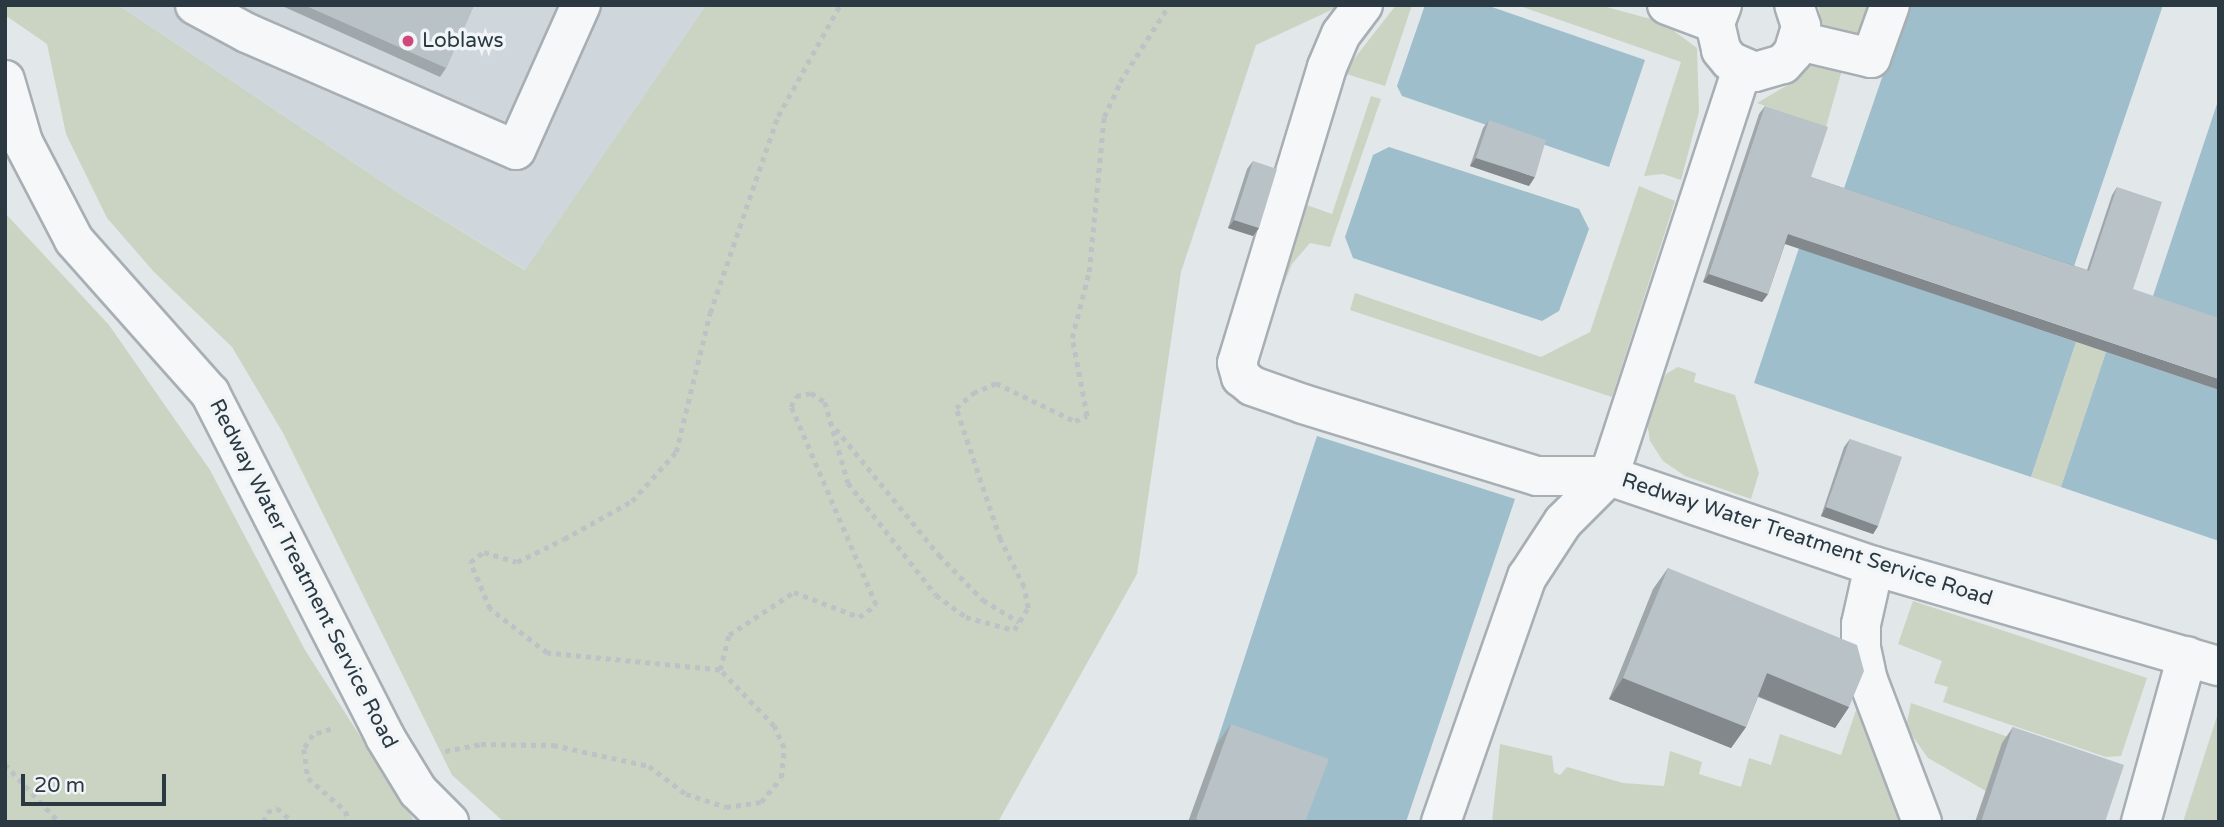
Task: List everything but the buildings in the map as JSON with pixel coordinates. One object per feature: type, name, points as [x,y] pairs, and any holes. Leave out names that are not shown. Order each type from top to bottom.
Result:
[{"type":"lane","points":[[195,5],[247,33],[516,150],[580,5]]},
{"type":"lane","points":[[1363,5],[1341,33],[1327,67],[1237,363],[1241,377],[1252,386],[1303,404],[1537,476],[1609,476],[1742,68]]},
{"type":"lane","points":[[1667,5],[1719,14],[1721,50],[1742,68],[1755,72],[1776,67],[1793,53],[1796,23],[1871,58],[1890,5]]},
{"type":"lane","name":"Redway Water Treatment Service Road","points":[[5,80],[23,142],[74,240],[210,393],[371,710],[418,791],[449,822]]},
{"type":"lane","name":"Redway Water Treatment Service Road","points":[[1441,822],[1527,577],[1563,522],[1609,476],[1874,566],[2203,661]]},
{"type":"lane","points":[[1874,566],[1861,624],[1862,654],[1922,822]]},
{"type":"lane","points":[[2141,822],[2203,661]]},
{"type":"path","points":[[400,760],[481,744],[553,745],[649,766],[686,794],[726,807],[761,802],[781,778],[785,748],[774,726],[720,670],[547,653],[489,609],[470,562],[484,552],[517,562],[564,539],[632,501],[676,452],[710,313],[778,116],[841,5]]},
{"type":"path","points":[[720,670],[729,635],[794,592],[859,617],[876,605],[791,407],[796,396],[811,393],[825,402],[848,483],[936,595],[966,617],[1014,630],[1028,608],[1024,587],[1000,539],[956,408],[973,393],[996,383],[1075,421],[1087,416],[1072,338],[1089,272],[1104,117],[1169,5]]},
{"type":"path","points":[[833,426],[939,555],[983,600],[1019,622]]},
{"type":"path","points":[[348,822],[346,811],[308,778],[304,749],[313,735],[348,728],[371,710]]},
{"type":"path","points":[[5,764],[59,822]]},
{"type":"path","points":[[263,822],[267,812],[277,808],[293,822]]},
{"type":"shaded area","points":[[118,5],[706,5],[526,270],[405,197]]},
{"type":"green space","points":[[5,5],[118,5],[405,197],[525,270],[706,5],[1342,5],[1256,45],[1181,272],[1137,574],[998,822],[504,822],[452,775],[283,433],[232,347],[154,272],[107,218],[66,134],[47,44],[5,15]]},
{"type":"green space","points":[[1396,5],[1412,5],[1385,86],[1343,73]]},
{"type":"green space","points":[[1517,5],[1599,5],[1662,22],[1697,48],[1699,112],[1681,180],[1663,174],[1644,176],[1681,62]]},
{"type":"green space","points":[[1819,5],[1876,5],[1864,40],[1821,30]]},
{"type":"green space","points":[[1813,61],[1842,70],[1826,127],[1757,103],[1791,83]]},
{"type":"green space","points":[[1371,96],[1381,99],[1330,247],[1310,243],[1292,264],[1283,286],[1274,283],[1301,203],[1332,214]]},
{"type":"green space","points":[[1639,186],[1675,201],[1612,397],[1350,310],[1355,293],[1541,357],[1590,332]]},
{"type":"green space","points":[[5,213],[109,325],[210,470],[305,650],[415,822],[5,822]]},
{"type":"green space","points":[[2076,342],[2106,352],[2061,487],[2031,477]]},
{"type":"green space","points":[[1678,367],[1696,373],[1694,382],[1735,395],[1759,473],[1751,499],[1685,476],[1663,461],[1650,441],[1647,423],[1658,387],[1666,374]]},
{"type":"green space","points":[[1913,601],[2147,678],[2121,756],[2106,757],[1943,702],[1948,687],[1934,683],[1942,661],[1898,644]]},
{"type":"green space","points":[[1911,703],[2103,770],[2113,781],[2003,743],[1986,791],[1928,758],[1906,727]]},
{"type":"green space","points":[[1857,707],[1888,767],[1908,822],[1492,822],[1500,744],[1552,756],[1554,772],[1560,775],[1567,767],[1623,783],[1664,786],[1670,751],[1702,762],[1699,774],[1741,787],[1749,758],[1771,765],[1780,734],[1841,755]]},
{"type":"green space","points":[[2219,710],[2219,822],[2183,822]]},
{"type":"water","points":[[1425,5],[1486,5],[1645,60],[1609,167],[1402,96],[1397,86]]},
{"type":"water","points":[[1907,5],[2163,5],[2071,275],[1841,197]]},
{"type":"water","points":[[2219,98],[2219,328],[2150,305]]},
{"type":"water","points":[[1389,147],[1579,209],[1589,229],[1559,311],[1542,321],[1353,258],[1345,237],[1373,155]]},
{"type":"water","points":[[1799,248],[2076,342],[2031,477],[1754,383]]},
{"type":"water","points":[[2106,352],[2219,390],[2219,541],[2061,487]]},
{"type":"water","points":[[1317,436],[1515,499],[1406,822],[1299,822],[1216,745]]},
{"type":"place","name":"Loblaws","points":[[408,41]]}]
